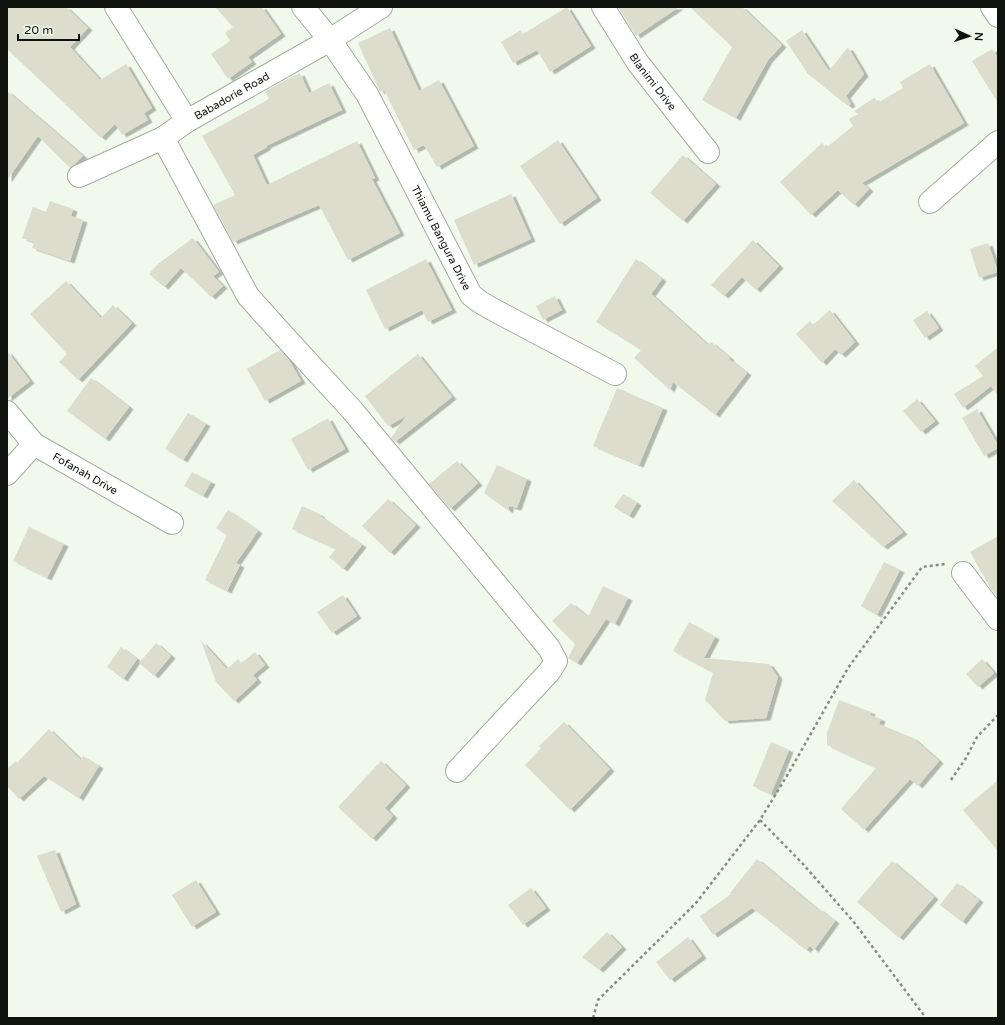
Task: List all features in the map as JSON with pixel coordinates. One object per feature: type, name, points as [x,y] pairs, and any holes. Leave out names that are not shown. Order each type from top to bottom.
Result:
[{"type":"street","points":[[116,7],[187,121]]},
{"type":"street","name":"Thiamu Bangura Drive","points":[[303,7],[330,40],[367,94],[471,295],[492,309],[615,374]]},
{"type":"street","name":"Babadorie Road","points":[[79,176],[163,138],[187,121],[330,40],[381,7]]},
{"type":"street","name":"Blanimi Drive","points":[[603,7],[638,63],[708,152]]},
{"type":"street","points":[[992,7],[998,16]]},
{"type":"street","points":[[163,138],[248,296],[352,410],[549,648],[556,661],[549,672],[457,771]]},
{"type":"street","points":[[930,202],[998,142]]},
{"type":"street","points":[[7,412],[34,444],[7,474]]},
{"type":"street","name":"Fofanah Drive","points":[[34,444],[172,523]]},
{"type":"street","points":[[963,573],[998,620]]},
{"type":"path","points":[[593,1018],[598,1000],[696,903],[760,820],[848,668],[922,567],[945,564],[963,573]]},
{"type":"path","points":[[951,780],[966,758],[977,737],[998,715]]},
{"type":"path","points":[[760,820],[802,863],[853,921],[926,1018]]},
{"type":"building","points":[[7,7],[66,7],[88,28],[70,47],[100,80],[126,64],[152,108],[144,113],[148,120],[122,135],[115,124],[101,138],[7,49]]},
{"type":"building","points":[[215,7],[262,7],[281,34],[248,57],[252,62],[228,79],[211,54],[230,41],[225,33],[233,27]]},
{"type":"building","points":[[567,7],[591,46],[550,72],[537,50],[513,63],[501,42],[521,30],[523,34]]},
{"type":"building","points":[[618,7],[679,7],[636,36]]},
{"type":"building","points":[[690,7],[742,7],[782,45],[768,60],[736,118],[702,100],[732,47]]},
{"type":"building","points":[[390,28],[419,91],[439,80],[474,146],[437,167],[424,145],[414,150],[384,90],[380,92],[358,43]]},
{"type":"building","points":[[802,30],[829,71],[848,47],[864,74],[846,96],[851,104],[848,106],[808,74],[786,41]]},
{"type":"building","points":[[992,49],[998,58],[998,103],[972,61]]},
{"type":"building","points":[[930,64],[964,123],[862,183],[869,189],[854,205],[838,190],[811,215],[780,182],[822,143],[826,148],[853,126],[849,119],[858,114],[854,111],[874,98],[879,102],[903,88],[900,82]]},
{"type":"building","points":[[300,73],[309,93],[329,83],[342,110],[266,146],[267,147],[253,155],[267,185],[357,141],[375,178],[372,179],[400,233],[348,260],[319,205],[233,242],[213,205],[235,195],[202,136],[269,99],[265,91]]},
{"type":"building","points":[[7,91],[83,156],[70,168],[38,136],[7,180]]},
{"type":"building","points":[[558,140],[597,198],[560,224],[520,166]]},
{"type":"building","points":[[683,155],[716,184],[683,221],[650,193]]},
{"type":"building","points":[[511,194],[531,239],[474,265],[454,220]]},
{"type":"building","points":[[50,201],[73,209],[71,216],[83,220],[70,261],[32,248],[34,242],[22,238],[33,207],[46,212]]},
{"type":"building","points":[[193,238],[219,272],[213,276],[223,286],[211,297],[181,268],[164,287],[149,274],[158,264]]},
{"type":"building","points":[[753,240],[779,266],[756,290],[742,277],[724,296],[711,285]]},
{"type":"building","points":[[988,243],[998,272],[979,278],[970,249]]},
{"type":"building","points":[[426,259],[452,310],[428,322],[422,310],[385,329],[366,290]]},
{"type":"building","points":[[636,259],[662,279],[651,294],[708,345],[711,342],[747,373],[715,415],[673,382],[670,390],[634,358],[641,350],[596,322]]},
{"type":"building","points":[[66,281],[101,318],[113,305],[132,323],[78,380],[59,362],[67,354],[30,314]]},
{"type":"building","points":[[555,296],[562,310],[543,320],[536,306]]},
{"type":"building","points":[[830,310],[855,342],[841,355],[835,349],[822,363],[796,334],[810,321],[813,325]]},
{"type":"building","points":[[927,311],[939,328],[925,338],[913,320]]},
{"type":"building","points":[[998,347],[998,395],[991,386],[963,408],[954,394],[983,376],[975,366]]},
{"type":"building","points":[[280,350],[289,360],[301,381],[265,401],[247,369]]},
{"type":"building","points":[[7,351],[30,381],[7,399]]},
{"type":"building","points":[[418,354],[452,397],[395,442],[391,438],[406,416],[388,426],[365,396]]},
{"type":"building","points":[[91,378],[129,407],[105,439],[67,411]]},
{"type":"building","points":[[617,388],[663,408],[639,465],[593,446]]},
{"type":"building","points":[[917,399],[935,421],[921,432],[903,411]]},
{"type":"building","points":[[977,409],[998,445],[998,448],[984,456],[962,418]]},
{"type":"building","points":[[188,413],[206,424],[183,460],[165,449]]},
{"type":"building","points":[[328,418],[345,449],[308,470],[291,439]]},
{"type":"building","points":[[457,461],[478,483],[450,509],[429,484]]},
{"type":"building","points":[[497,465],[527,479],[517,508],[509,506],[509,511],[484,493]]},
{"type":"building","points":[[192,472],[211,482],[203,496],[184,486]]},
{"type":"building","points":[[854,480],[903,532],[883,547],[832,501]]},
{"type":"building","points":[[623,494],[637,503],[629,516],[614,507]]},
{"type":"building","points":[[388,499],[416,525],[390,553],[362,526]]},
{"type":"building","points":[[302,506],[321,515],[320,516],[362,545],[343,569],[329,557],[336,549],[292,529]]},
{"type":"building","points":[[228,510],[258,531],[236,563],[240,565],[227,591],[205,580],[227,535],[216,528]]},
{"type":"building","points":[[29,527],[64,544],[47,578],[13,561]]},
{"type":"building","points":[[998,536],[998,598],[991,589],[970,552]]},
{"type":"building","points":[[884,562],[900,570],[877,615],[861,606]]},
{"type":"building","points":[[603,586],[628,598],[615,624],[606,619],[577,663],[568,658],[575,644],[552,621],[571,603],[588,617]]},
{"type":"building","points":[[343,595],[357,616],[332,633],[317,612]]},
{"type":"building","points":[[689,622],[715,637],[704,658],[769,664],[778,677],[766,718],[725,721],[705,700],[713,673],[673,651]]},
{"type":"building","points":[[201,641],[227,669],[238,659],[241,663],[255,652],[265,665],[253,675],[257,680],[234,701],[216,682]]},
{"type":"building","points":[[156,643],[171,656],[154,676],[139,663]]},
{"type":"building","points":[[121,647],[137,659],[123,679],[107,667]]},
{"type":"building","points":[[982,659],[994,673],[978,687],[966,674]]},
{"type":"building","points":[[839,700],[871,712],[870,715],[881,719],[879,724],[913,738],[939,761],[918,786],[910,779],[864,830],[841,809],[876,768],[827,745],[827,733]]},
{"type":"building","points":[[564,722],[610,769],[570,810],[525,765],[541,748],[539,746]]},
{"type":"building","points":[[49,729],[81,760],[83,756],[99,766],[79,798],[44,776],[19,799],[7,786],[7,769],[16,761],[17,763]]},
{"type":"building","points":[[771,742],[789,750],[771,794],[753,786]]},
{"type":"building","points":[[381,761],[406,785],[385,808],[393,816],[372,839],[338,807]]},
{"type":"building","points":[[998,780],[998,851],[963,810]]},
{"type":"building","points":[[55,850],[76,904],[61,912],[37,856]]},
{"type":"building","points":[[757,859],[818,910],[819,909],[835,921],[814,950],[810,946],[806,950],[752,908],[713,935],[700,916],[731,894],[730,893]]},
{"type":"building","points":[[892,861],[934,897],[899,938],[857,902]]},
{"type":"building","points":[[196,880],[216,912],[192,927],[172,895]]},
{"type":"building","points":[[957,883],[979,900],[962,922],[940,905]]},
{"type":"building","points":[[531,888],[546,908],[523,925],[508,905]]},
{"type":"building","points":[[607,932],[622,947],[599,970],[582,957]]},
{"type":"building","points":[[688,937],[702,956],[670,980],[656,962]]}]
